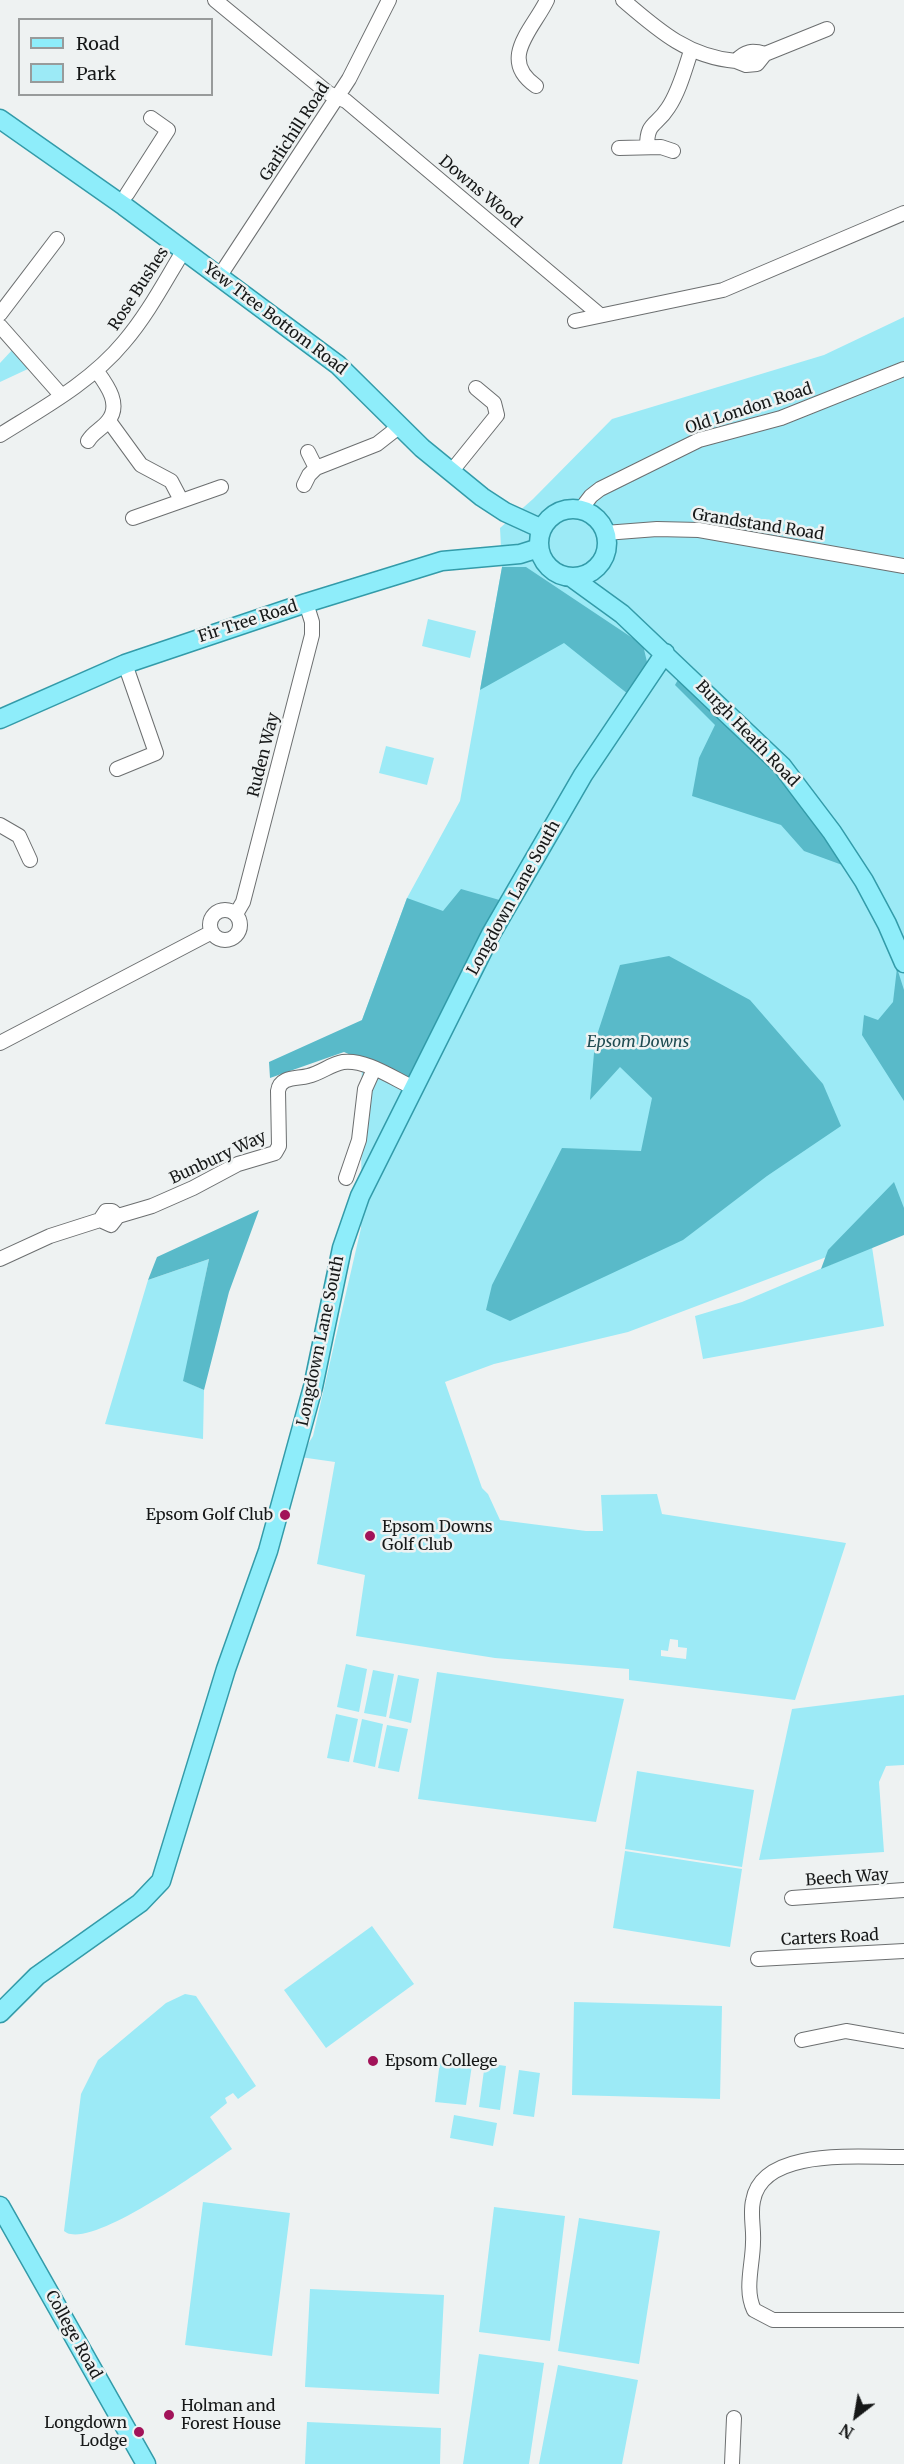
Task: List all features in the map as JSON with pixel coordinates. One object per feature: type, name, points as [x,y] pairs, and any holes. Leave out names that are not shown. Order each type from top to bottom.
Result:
[{"type":"main road","name":"Yew Tree Bottom Road","points":[[0,119],[68,165],[338,365],[450,472],[494,506],[540,528]]},
{"type":"main road","points":[[564,509],[582,509],[594,516],[605,533],[607,547],[603,561],[586,574],[570,577],[549,568],[539,548],[540,528],[548,519],[564,509]]},
{"type":"main road","name":"Fir Tree Road","points":[[0,719],[124,664],[306,603],[442,561],[530,553],[539,548]]},
{"type":"main road","name":"Fir Tree Road","points":[[506,556],[549,568]]},
{"type":"main road","name":"Burgh Heath Road","points":[[603,561],[602,583],[605,593],[622,614]]},
{"type":"main road","name":"Burgh Heath Road","points":[[570,577],[622,614],[665,653],[755,739],[804,794],[864,881],[887,924],[904,963]]},
{"type":"main road","name":"Longdown Lane South","points":[[0,2013],[37,1976],[140,1903],[162,1881],[226,1669],[268,1551],[319,1361],[342,1248],[360,1196],[491,934],[583,775],[665,653]]},
{"type":"main road","name":"College Road","points":[[0,2206],[146,2464]]},
{"type":"street","name":"Downs Wood","points":[[215,0],[328,93],[346,101],[600,315]]},
{"type":"street","name":"Garlichill Road","points":[[219,276],[337,97],[362,56],[389,0]]},
{"type":"street","points":[[536,86],[523,73],[519,49],[547,0]]},
{"type":"street","points":[[629,2],[672,41],[691,51],[746,65],[757,64],[765,54],[827,29]]},
{"type":"street","points":[[647,147],[647,132],[650,125],[668,109],[691,51]]},
{"type":"street","points":[[127,194],[168,130],[151,118]]},
{"type":"street","points":[[619,148],[647,147],[673,151]]},
{"type":"street","points":[[575,321],[723,290],[904,213]]},
{"type":"street","points":[[0,314],[57,239]]},
{"type":"street","name":"Rose Bushes","points":[[0,435],[96,370],[123,343],[144,316],[184,250]]},
{"type":"street","points":[[0,326],[62,395]]},
{"type":"street","name":"Old London Road","points":[[582,509],[591,496],[600,489],[699,440],[782,418],[904,369]]},
{"type":"street","points":[[88,441],[93,433],[109,421],[113,397],[96,370]]},
{"type":"street","points":[[450,472],[497,415],[494,403],[477,387]]},
{"type":"street","points":[[109,421],[141,465],[171,481],[181,500]]},
{"type":"street","points":[[304,485],[316,468],[377,444],[400,426]]},
{"type":"street","points":[[308,452],[316,468]]},
{"type":"street","points":[[134,518],[221,487]]},
{"type":"street","name":"Grandstand Road","points":[[605,533],[657,529],[699,530],[904,566]]},
{"type":"street","name":"Ruden Way","points":[[212,932],[221,939],[232,939],[240,930],[236,914],[243,902],[312,635],[312,622],[306,603]]},
{"type":"street","points":[[117,769],[156,753],[124,664]]},
{"type":"street","points":[[0,825],[14,830],[30,860]]},
{"type":"street","points":[[0,1043],[212,932],[211,922],[216,913],[226,910],[236,914]]},
{"type":"street","name":"Bunbury Way","points":[[0,1259],[50,1236],[100,1221],[111,1225],[118,1216],[152,1206],[193,1188],[238,1164],[275,1153],[279,1146],[278,1087],[286,1080],[317,1073],[344,1062],[374,1069],[414,1088]]},
{"type":"street","points":[[346,1178],[359,1140],[365,1089],[374,1069]]},
{"type":"street","name":"Beech Way","points":[[792,1898],[904,1890]]},
{"type":"street","name":"Carters Road","points":[[758,1959],[904,1951]]},
{"type":"street","points":[[802,2040],[846,2031],[904,2041]]},
{"type":"street","points":[[904,2157],[802,2161],[781,2166],[767,2175],[753,2201],[749,2293],[754,2310],[763,2317],[773,2320],[904,2320]]},
{"type":"street","points":[[732,2464],[734,2418]]},
{"type":"green space","name":"Epsom Downs Golf Club","points":[[904,317],[904,1221],[829,1256],[628,1332],[494,1364],[445,1382],[482,1488],[488,1494],[500,1520],[586,1531],[603,1531],[601,1495],[657,1494],[662,1514],[846,1543],[795,1700],[629,1680],[629,1669],[495,1658],[356,1636],[365,1575],[317,1564],[335,1462],[300,1457],[313,1436],[361,1228],[362,1020],[407,898],[460,801],[502,567],[500,528],[533,499],[612,419],[824,355]],"holes":[[[670,1639],[678,1640],[678,1647],[687,1648],[686,1659],[661,1656],[661,1650],[668,1651]]]},
{"type":"green space","points":[[13,349],[30,368],[0,382],[0,363]]},
{"type":"green space","points":[[502,567],[526,567],[643,645],[647,662],[628,694],[564,643],[480,690]]},
{"type":"green space","points":[[428,619],[476,631],[470,658],[422,646]]},
{"type":"green space","points":[[680,676],[747,743],[794,795],[845,866],[804,851],[781,825],[692,796],[699,758],[715,725],[675,685]]},
{"type":"green space","points":[[386,746],[434,758],[427,785],[379,773]]},
{"type":"green space","points":[[461,889],[503,901],[408,1080],[344,1052],[270,1078],[269,1062],[362,1020],[407,898],[443,911]]},
{"type":"green space","name":"Epsom Downs","points":[[669,956],[750,1000],[823,1084],[841,1126],[767,1176],[683,1240],[510,1321],[486,1310],[492,1285],[562,1148],[641,1151],[652,1098],[620,1067],[590,1100],[595,1041],[620,965]]},
{"type":"green space","points":[[897,968],[904,990],[904,1101],[862,1035],[864,1015],[878,1020],[893,1002]]},
{"type":"green space","points":[[894,1182],[904,1208],[904,1235],[821,1269],[828,1250]]},
{"type":"green space","points":[[259,1210],[229,1292],[204,1390],[183,1381],[209,1259],[148,1280],[157,1257]]},
{"type":"green space","points":[[872,1247],[884,1326],[703,1359],[695,1316],[742,1302]]},
{"type":"green space","points":[[209,1259],[184,1381],[204,1390],[203,1439],[105,1424],[148,1280]]},
{"type":"green space","points":[[346,1664],[367,1669],[359,1712],[337,1707]]},
{"type":"green space","points":[[373,1670],[394,1674],[386,1717],[364,1713]]},
{"type":"green space","points":[[437,1672],[624,1699],[596,1822],[418,1799]]},
{"type":"green space","points":[[398,1675],[419,1679],[411,1723],[389,1718]]},
{"type":"green space","points":[[904,1695],[904,1765],[886,1766],[879,1782],[884,1852],[759,1860],[792,1709]]},
{"type":"green space","points":[[336,1714],[358,1719],[349,1762],[327,1758]]},
{"type":"green space","points":[[362,1719],[383,1724],[375,1767],[353,1762]]},
{"type":"green space","points":[[387,1725],[408,1729],[399,1772],[378,1768]]},
{"type":"green space","points":[[637,1771],[754,1790],[742,1867],[625,1849]]},
{"type":"green space","points":[[625,1851],[742,1869],[730,1947],[613,1928]]},
{"type":"green space","points":[[372,1926],[414,1984],[326,2048],[284,1990]]},
{"type":"green space","points":[[185,1994],[196,1996],[256,2086],[238,2099],[233,2093],[225,2098],[227,2103],[210,2117],[232,2149],[125,2217],[82,2234],[67,2233],[64,2231],[81,2094],[98,2060],[166,2003]]},
{"type":"green space","points":[[574,2002],[722,2006],[720,2099],[572,2095]]},
{"type":"green space","points":[[440,2061],[472,2065],[466,2105],[435,2102]]},
{"type":"green space","points":[[485,2063],[506,2066],[500,2110],[479,2107]]},
{"type":"green space","points":[[519,2070],[540,2073],[534,2117],[513,2114]]},
{"type":"green space","points":[[454,2115],[497,2123],[493,2146],[450,2138]]},
{"type":"green space","points":[[203,2202],[290,2213],[272,2356],[185,2345]]},
{"type":"green space","points":[[494,2207],[565,2216],[550,2341],[479,2332]]},
{"type":"green space","points":[[579,2218],[660,2231],[639,2364],[558,2351]]},
{"type":"green space","points":[[310,2289],[444,2295],[439,2394],[305,2387]]},
{"type":"green space","points":[[479,2354],[544,2363],[529,2464],[463,2464]]},
{"type":"green space","points":[[558,2365],[638,2380],[622,2464],[539,2464]]},
{"type":"green space","points":[[307,2422],[441,2428],[440,2464],[305,2464]]},
{"type":"place","name":"Epsom Golf Club","points":[[285,1515]]},
{"type":"place","name":"Epsom Downs Golf Club","points":[[370,1536]]},
{"type":"place","name":"Epsom College","points":[[373,2061]]},
{"type":"place","name":"Holman and Forest House","points":[[169,2415]]},
{"type":"place","name":"Longdown Lodge","points":[[139,2432]]}]
